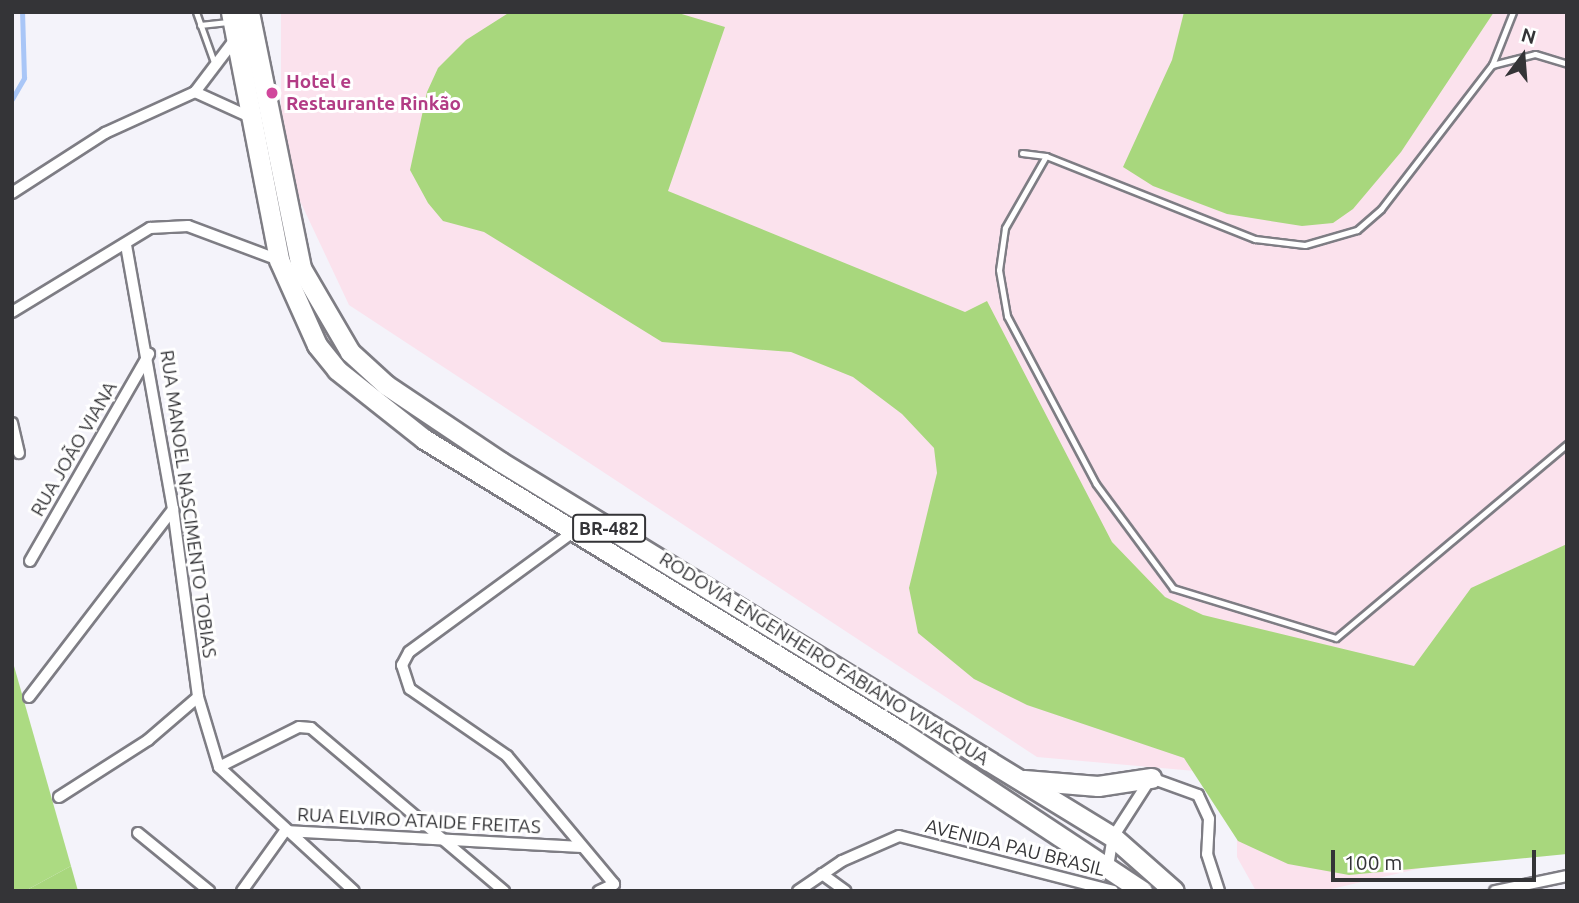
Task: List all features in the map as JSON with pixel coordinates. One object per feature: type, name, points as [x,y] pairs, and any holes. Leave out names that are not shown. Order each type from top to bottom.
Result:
[{"type":"highway","name":"RODOVIA ENGENHEIRO FABIANO VIVACQUA","points":[[237,21],[248,116],[279,260],[317,345],[337,370],[374,404],[487,480],[902,732],[1142,891]]},
{"type":"highway","name":"RODOVIA ENGENHEIRO FABIANO VIVACQUA","points":[[237,21],[288,220],[316,303],[349,352],[386,385],[501,463],[1113,837],[1174,891]]},
{"type":"highway","points":[[487,480],[501,463]]},
{"type":"highway","points":[[696,608],[708,588]]},
{"type":"highway","points":[[902,732],[942,733]]},
{"type":"highway","points":[[1019,779],[1098,786],[1151,778]]},
{"type":"street","points":[[12,193],[105,133],[195,92],[216,68],[237,21]]},
{"type":"street","points":[[195,92],[248,116]]},
{"type":"street","points":[[12,312],[150,228],[188,226],[279,260]]},
{"type":"street","name":"RUA MANOEL NASCIMENTO TOBIAS","points":[[126,245],[149,354],[198,698],[219,767]]},
{"type":"street","name":"RUA JOÃO VIANA","points":[[30,561],[149,354]]},
{"type":"street","points":[[12,423],[19,453]]},
{"type":"street","points":[[29,697],[173,509]]},
{"type":"street","points":[[573,532],[409,652],[402,665],[410,688],[507,756],[614,884],[599,891]]},
{"type":"street","points":[[59,797],[148,740],[198,698]]},
{"type":"street","points":[[354,891],[285,831],[219,767],[299,727],[311,728],[504,891]]},
{"type":"street","points":[[1108,867],[1113,837],[1151,778],[1198,795],[1209,819],[1208,854],[1219,891]]},
{"type":"street","name":"RUA ELVIRO ATAIDE FREITAS","points":[[242,891],[285,831],[446,842],[582,847]]},
{"type":"street","points":[[138,833],[209,891]]},
{"type":"street","name":"AVENIDA PAU BRASIL","points":[[798,891],[822,874],[899,836],[1113,891]]},
{"type":"street","points":[[822,874],[845,891]]},
{"type":"street","points":[[1495,891],[1567,876]]},
{"type":"lane","points":[[196,12],[216,68]]},
{"type":"lane","points":[[1023,153],[1046,156],[1255,239],[1305,245],[1332,240],[1381,209],[1492,65],[1513,12]]},
{"type":"lane","points":[[200,25],[237,21]]},
{"type":"lane","points":[[1492,65],[1535,54],[1567,64]]},
{"type":"lane","points":[[1046,156],[1005,228],[999,270],[1007,316],[1096,484],[1173,588],[1336,638],[1567,444]]},
{"type":"shaded area","points":[[281,12],[1567,12],[1567,834],[1323,891],[1256,891],[1237,857],[1237,810],[1195,771],[1037,757],[349,305],[300,201],[281,121]]},
{"type":"green space","points":[[510,12],[675,12],[725,27],[668,191],[965,312],[987,301],[1112,542],[1165,597],[1203,615],[1414,666],[1471,588],[1567,544],[1567,854],[1349,875],[1288,864],[1238,841],[1184,758],[1027,705],[974,679],[918,633],[909,588],[937,473],[934,448],[902,414],[853,377],[791,352],[662,342],[484,232],[443,221],[428,203],[410,170],[427,92],[438,68],[466,40]]},
{"type":"green space","points":[[1184,12],[1494,12],[1401,152],[1353,209],[1333,223],[1302,226],[1227,214],[1153,186],[1123,167],[1172,60]]},
{"type":"green space","points":[[12,659],[71,866],[25,891],[12,891]]},
{"type":"green space","points":[[71,866],[78,891],[25,891]]},
{"type":"waterway","points":[[12,99],[24,78],[22,12]]},
{"type":"place","name":"Hotel e Restaurante Rinkão","points":[[272,93]]}]
